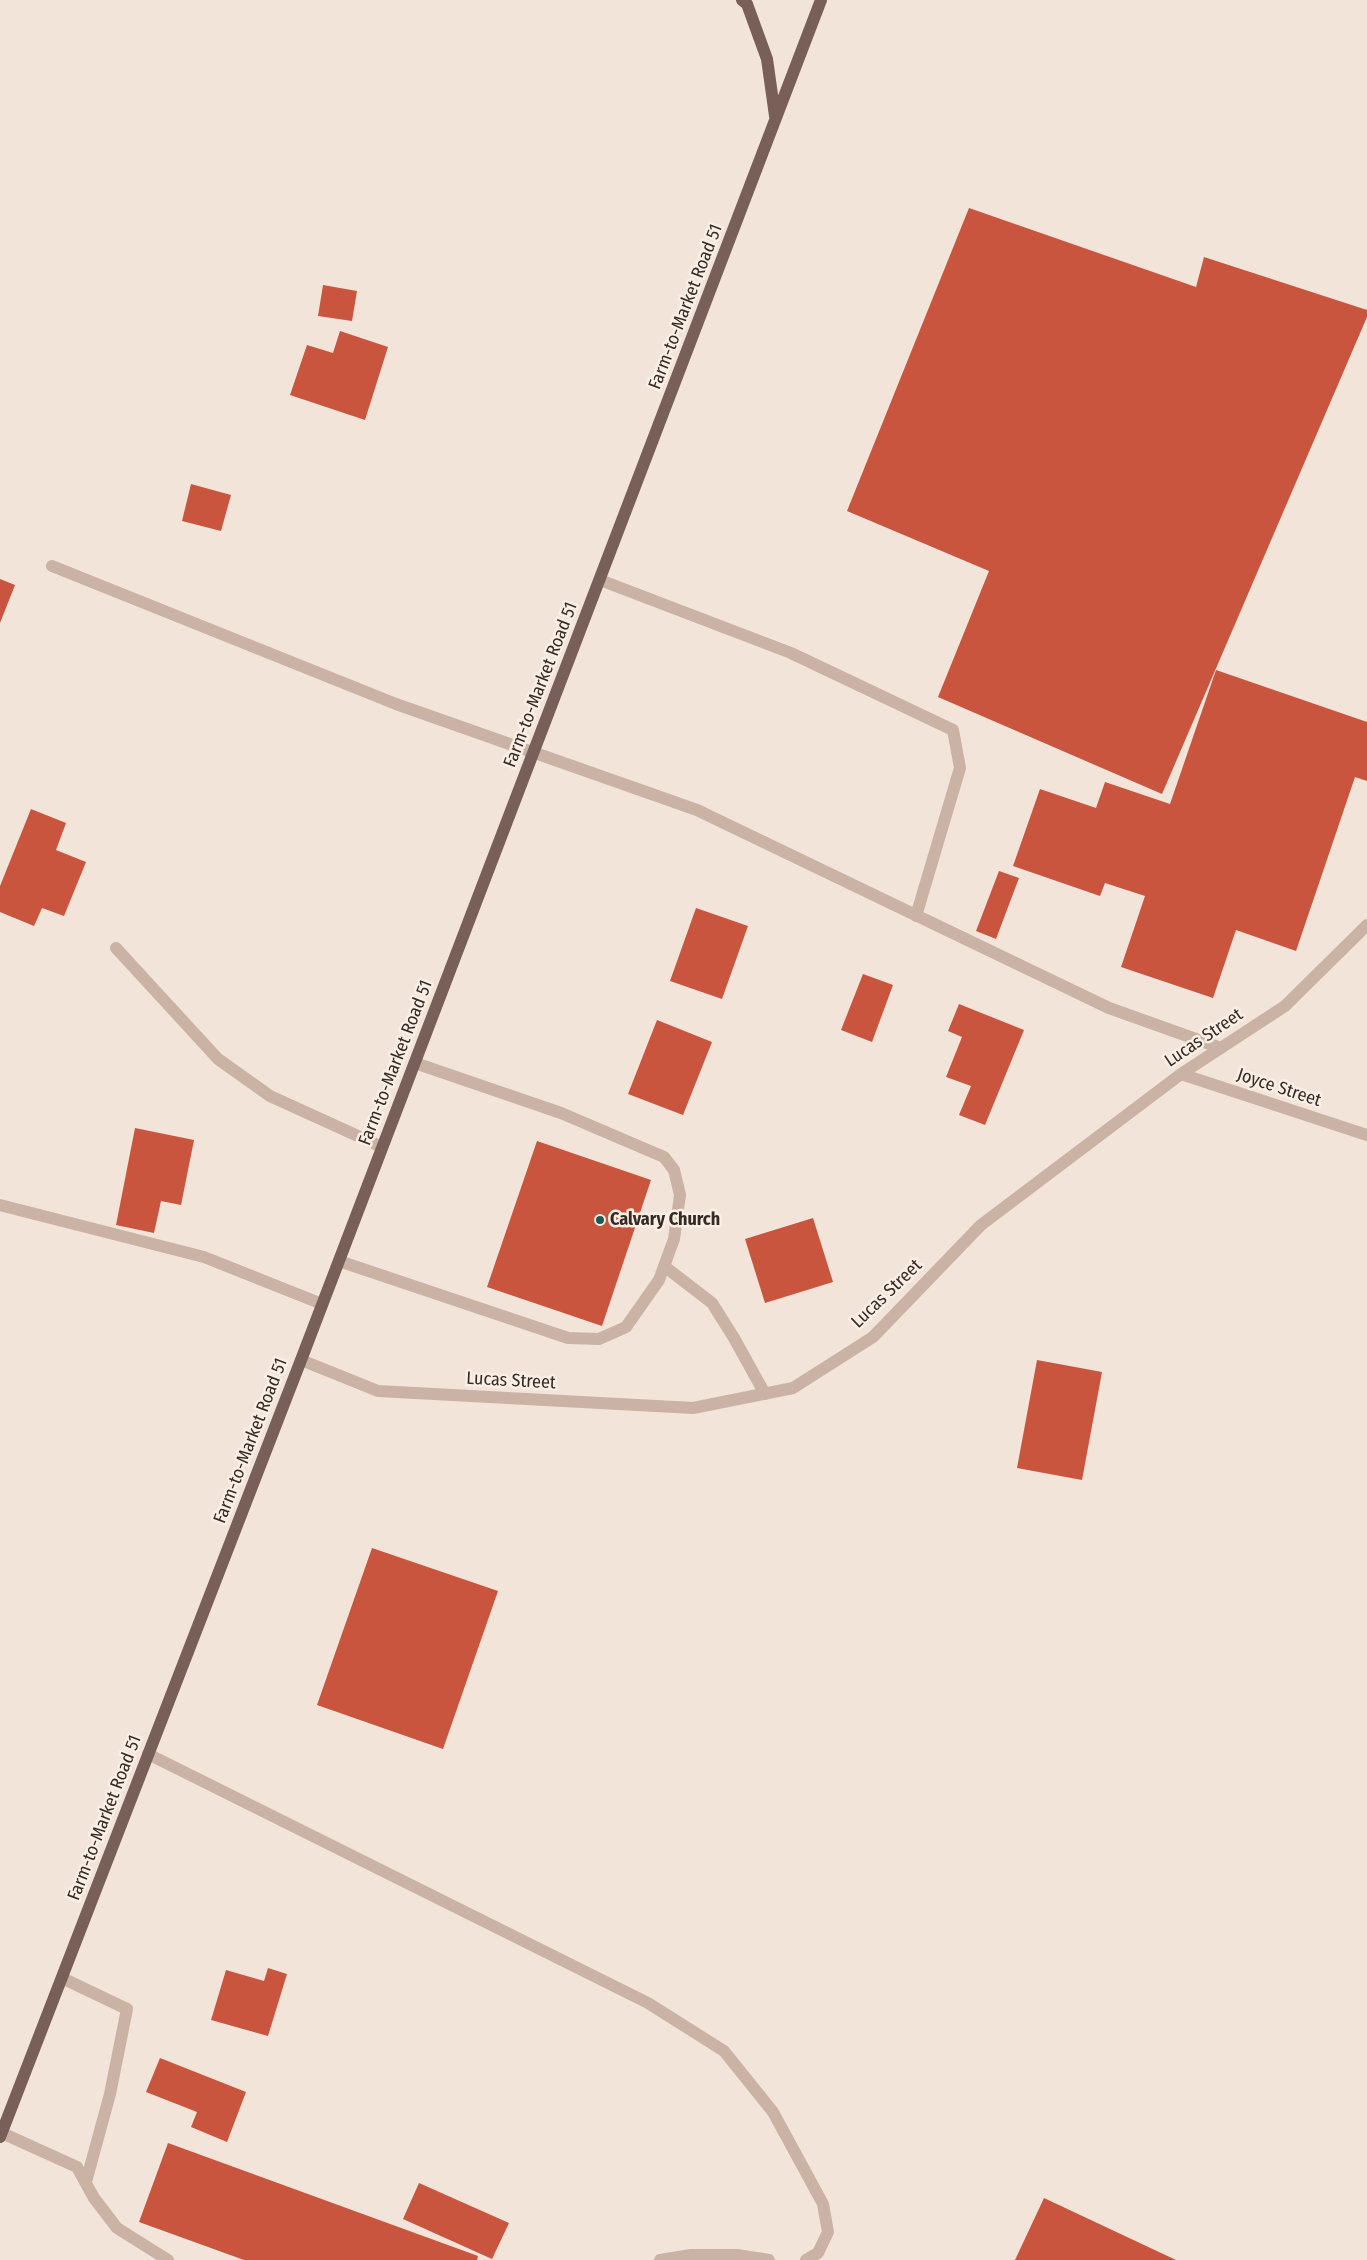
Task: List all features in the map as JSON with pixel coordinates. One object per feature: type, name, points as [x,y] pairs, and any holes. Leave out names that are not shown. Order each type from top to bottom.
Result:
[{"type":"main road","points":[[742,0],[747,4],[767,59],[776,119]]},
{"type":"main road","name":"Farm-to-Market Road 51","points":[[1,2135],[301,1360],[821,0]]},
{"type":"street","points":[[52,566],[396,704],[697,810],[1110,1008],[1221,1048]]},
{"type":"street","points":[[600,580],[791,653],[953,730],[960,768],[916,916]]},
{"type":"street","name":"Lucas Street","points":[[301,1360],[378,1391],[693,1408],[793,1388],[873,1337],[981,1224],[1181,1074],[1285,1006],[1367,925]]},
{"type":"street","points":[[116,948],[218,1059],[270,1096],[382,1147]]},
{"type":"street","points":[[339,1261],[568,1338],[600,1339],[626,1327],[659,1280],[674,1239],[680,1195],[674,1170],[664,1157],[561,1113],[415,1062]]},
{"type":"street","name":"Joyce Street","points":[[1181,1074],[1367,1135]]},
{"type":"street","points":[[0,1205],[204,1257],[322,1304]]},
{"type":"street","points":[[664,1266],[712,1303],[765,1394]]},
{"type":"street","points":[[148,1754],[648,2003],[724,2051],[773,2112],[823,2204],[828,2232],[821,2256],[806,2260]]},
{"type":"street","points":[[62,1978],[127,2009],[110,2094],[86,2182]]},
{"type":"street","points":[[1,2135],[77,2167],[94,2198],[117,2228],[168,2260]]},
{"type":"street","points":[[660,2260],[691,2254],[737,2254],[769,2260]]},
{"type":"building","points":[[969,208],[1196,287],[1204,257],[1367,310],[1367,317],[1162,794],[938,697],[989,571],[847,511]]},
{"type":"building","points":[[323,285],[357,291],[352,321],[318,316]]},
{"type":"building","points":[[340,331],[388,347],[365,420],[290,395],[307,345],[333,353]]},
{"type":"building","points":[[191,484],[231,495],[221,531],[182,521]]},
{"type":"building","points":[[0,579],[15,585],[0,623]]},
{"type":"building","points":[[1216,670],[1367,722],[1367,781],[1355,777],[1296,951],[1236,930],[1213,998],[1121,967],[1145,896],[1105,883],[1100,896],[1013,866],[1040,789],[1096,808],[1105,782],[1170,804]]},
{"type":"building","points":[[31,809],[66,823],[56,850],[86,862],[64,916],[42,908],[34,926],[0,912],[0,886]]},
{"type":"building","points":[[999,871],[1019,878],[996,939],[976,931]]},
{"type":"building","points":[[696,908],[748,926],[722,999],[670,981]]},
{"type":"building","points":[[863,974],[893,985],[872,1042],[841,1030]]},
{"type":"building","points":[[959,1004],[1024,1030],[985,1125],[959,1115],[971,1086],[946,1077],[962,1037],[948,1031]]},
{"type":"building","points":[[657,1020],[712,1042],[683,1115],[628,1094]]},
{"type":"building","points":[[135,1128],[194,1140],[181,1205],[161,1201],[154,1233],[116,1225]]},
{"type":"building","points":[[537,1141],[651,1180],[602,1326],[487,1287]]},
{"type":"building","points":[[813,1218],[833,1282],[765,1303],[745,1239]]},
{"type":"building","points":[[1037,1360],[1102,1372],[1082,1480],[1017,1468]]},
{"type":"building","points":[[372,1548],[498,1591],[443,1749],[317,1705]]},
{"type":"building","points":[[268,1968],[287,1974],[268,2036],[211,2020],[226,1970],[264,1981]]},
{"type":"building","points":[[160,2058],[246,2092],[227,2142],[191,2127],[197,2112],[146,2092]]},
{"type":"building","points":[[168,2143],[478,2256],[477,2260],[244,2260],[139,2222]]},
{"type":"building","points":[[419,2183],[509,2223],[492,2259],[403,2219]]},
{"type":"building","points":[[1044,2198],[1176,2260],[1015,2260]]},
{"type":"place","name":"Calvary Church","points":[[600,1220]]}]
